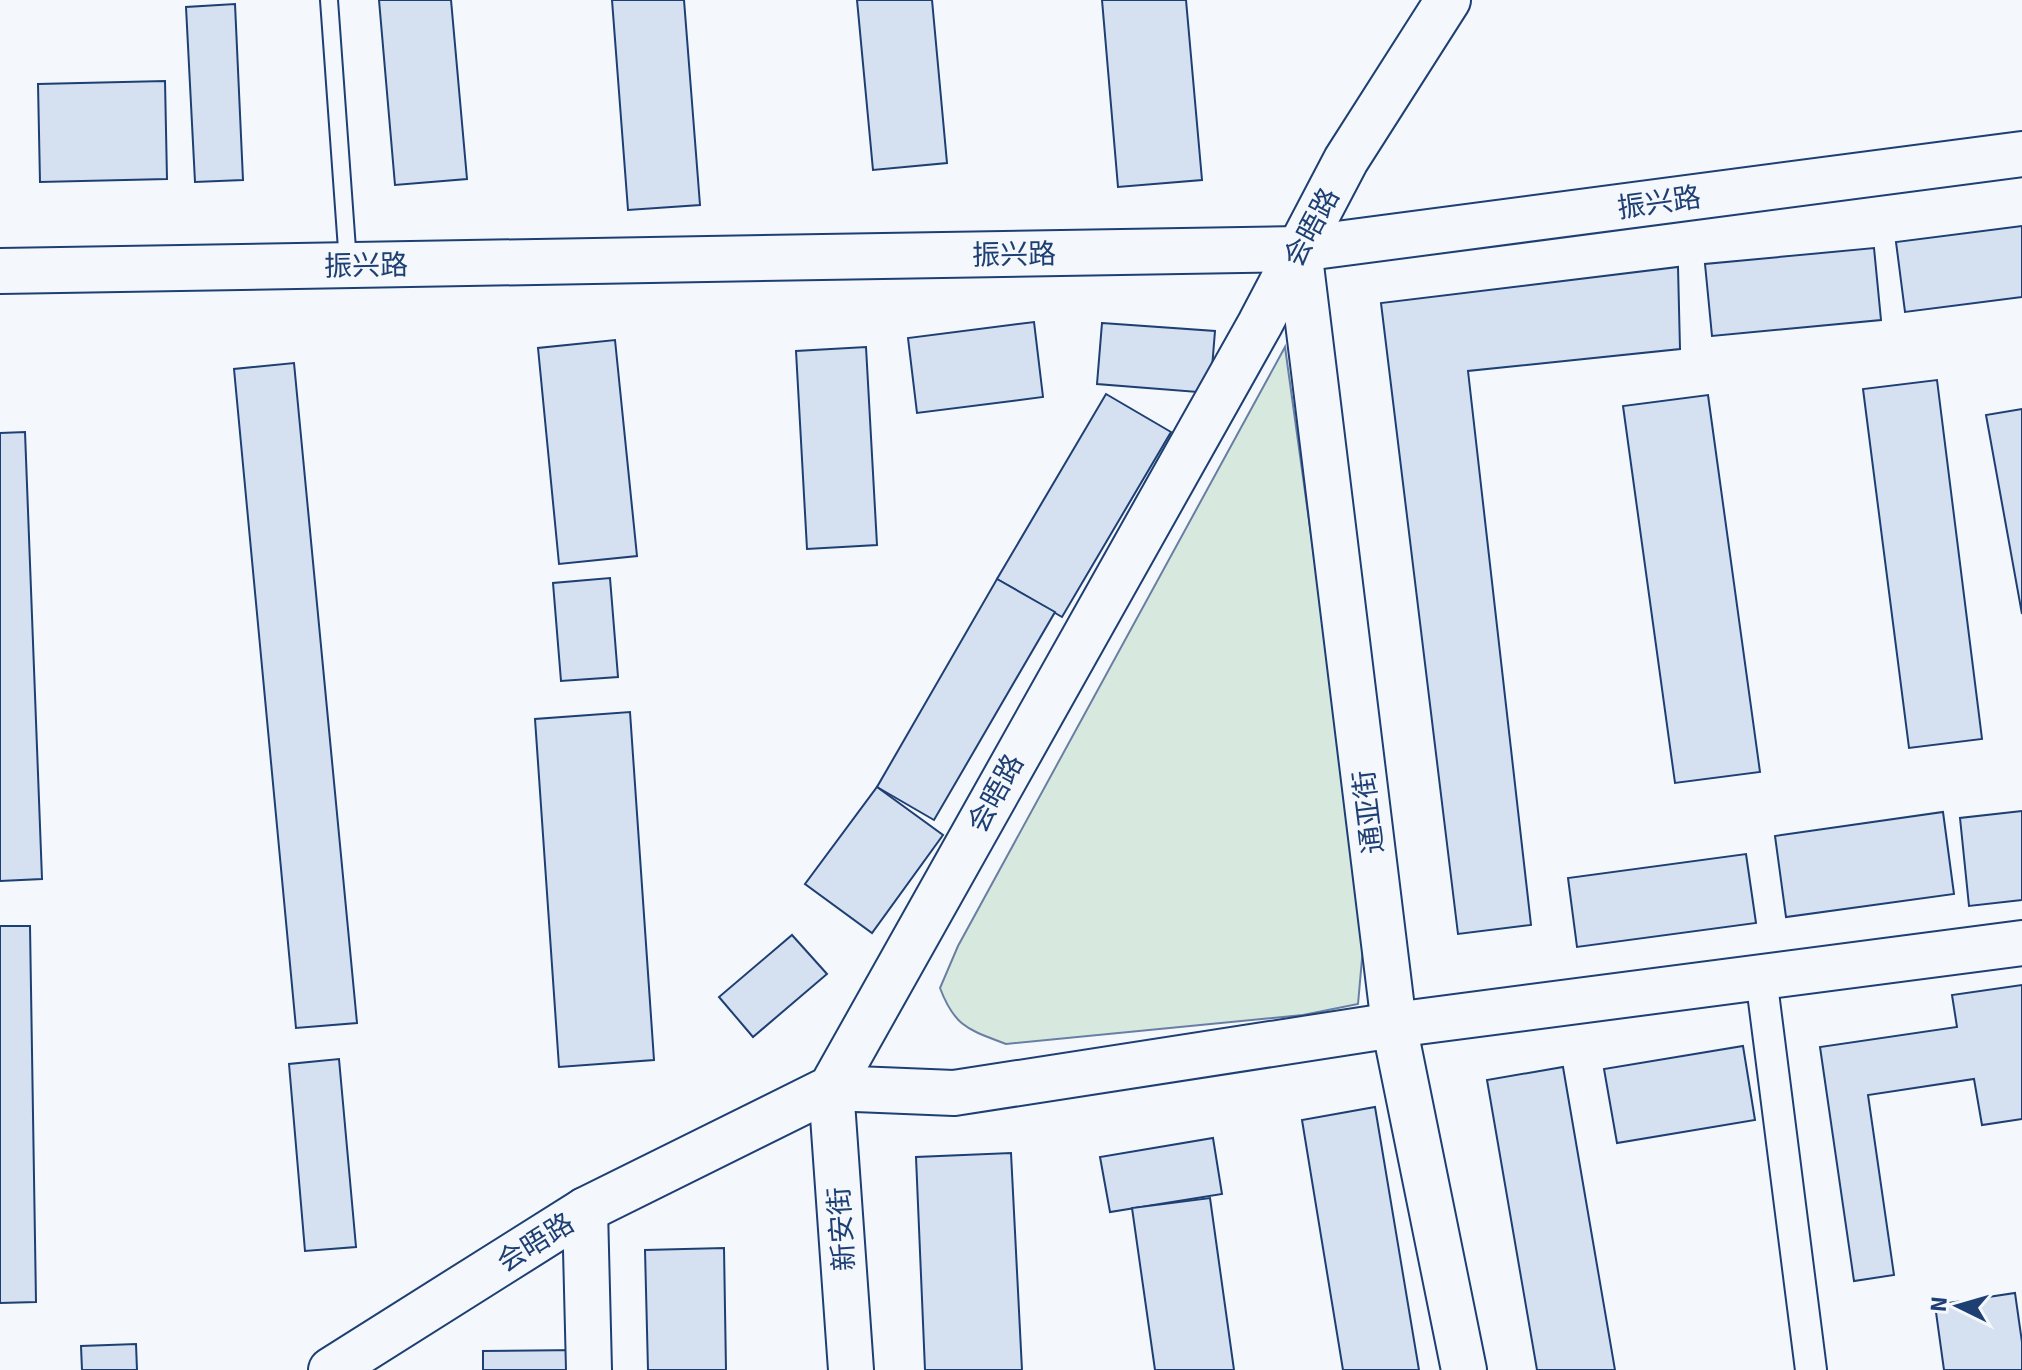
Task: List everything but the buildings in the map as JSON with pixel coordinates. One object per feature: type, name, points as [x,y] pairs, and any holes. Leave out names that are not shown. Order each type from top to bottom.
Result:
[{"type":"street","name":"会晤路","points":[[331,1370],[585,1210],[831,1088],[1260,324],[1346,160],[1448,0]]},
{"type":"street","name":"振兴路","points":[[0,271],[1299,249],[2022,154]]},
{"type":"street","name":"通亚街","points":[[1299,249],[1394,1025],[1464,1370]]},
{"type":"street","points":[[831,1088],[954,1093],[1394,1025],[2022,943]]},
{"type":"street","points":[[1761,977],[1811,1370]]},
{"type":"street","name":"新安街","points":[[831,1088],[851,1370]]},
{"type":"street","points":[[585,1210],[589,1370]]},
{"type":"lane","points":[[329,0],[348,265]]},
{"type":"shaded area","points":[[1285,347],[1365,925],[1358,1004],[1303,1015],[1006,1044],[983,1035],[958,1020],[940,988],[958,946]]}]
